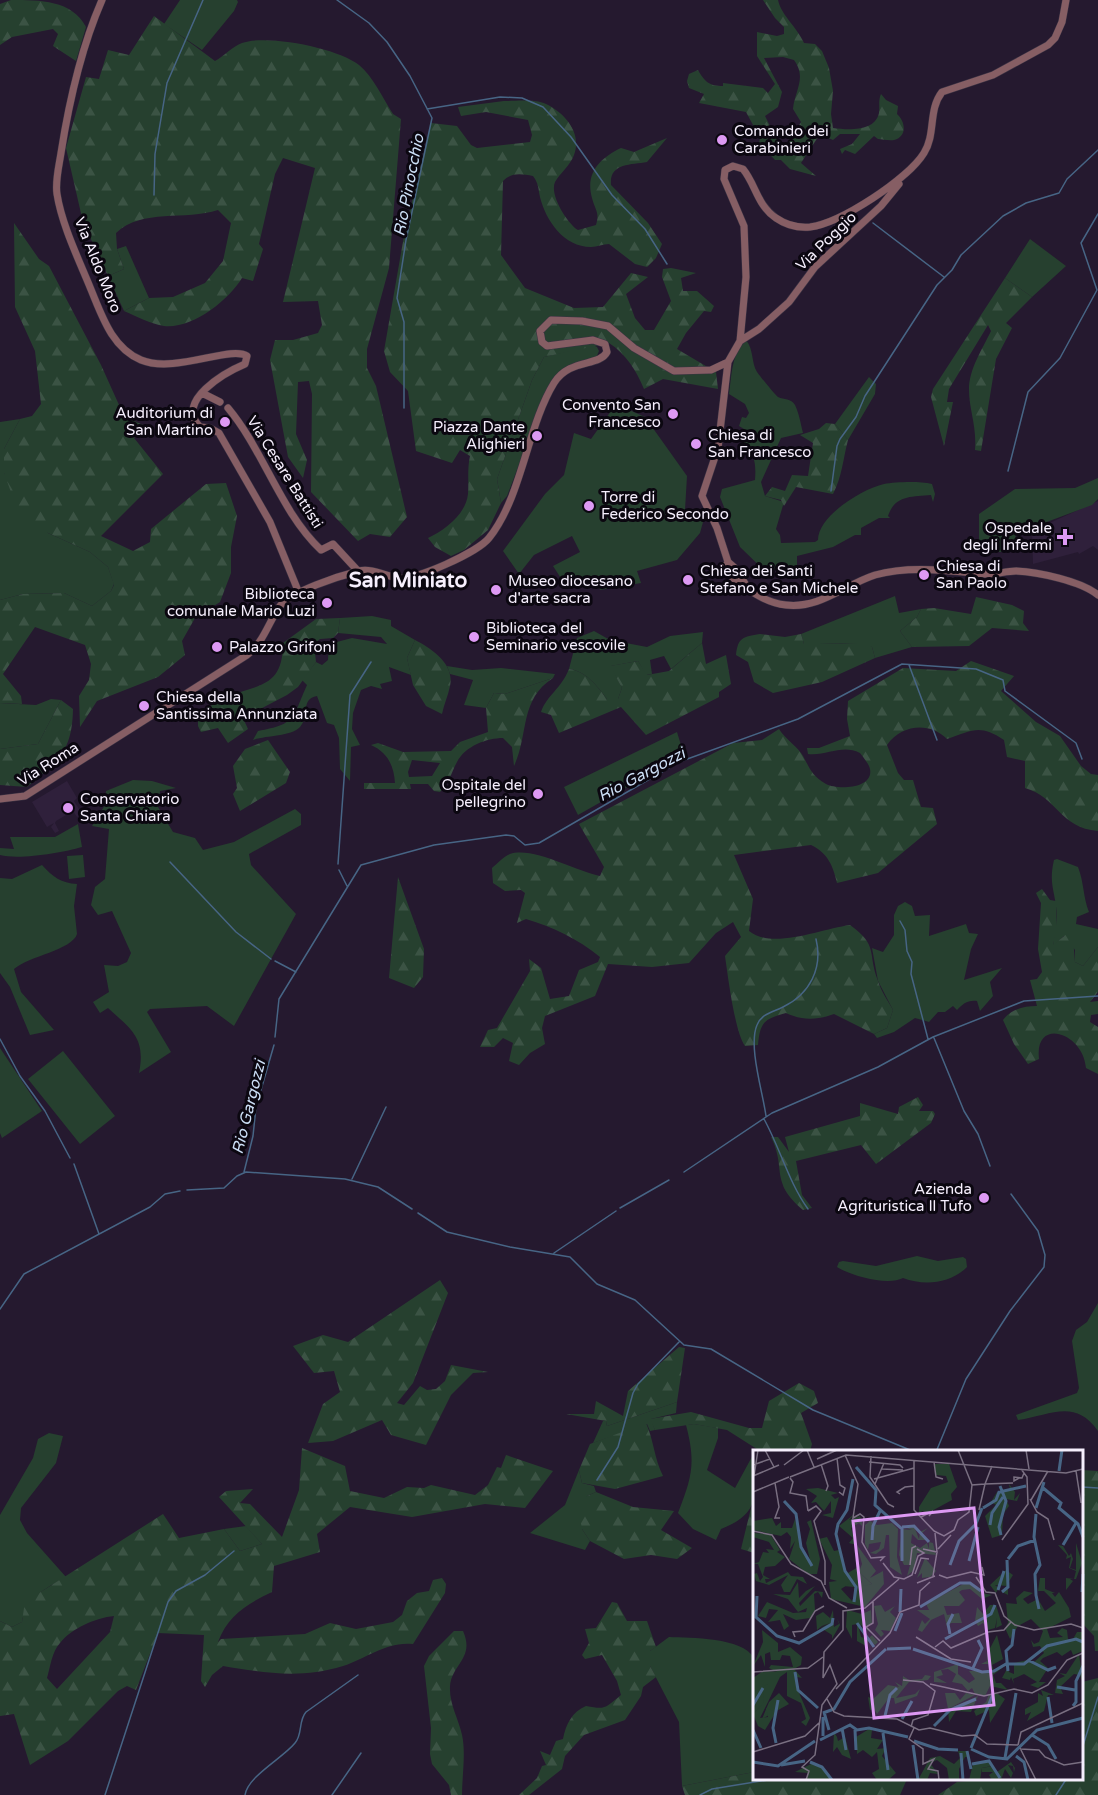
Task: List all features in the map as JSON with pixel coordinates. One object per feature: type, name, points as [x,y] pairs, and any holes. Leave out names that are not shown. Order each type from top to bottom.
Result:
[{"type":"main road","name":"Via Aldo Moro","points":[[102,0],[90,29],[71,103],[57,186],[59,201],[93,294],[111,334],[126,352],[156,366],[176,365],[233,354],[247,356],[245,364],[220,375],[202,393]]},
{"type":"main road","name":"Via Poggio","points":[[740,341],[759,329],[789,302],[815,267],[881,206],[924,153],[934,108],[942,92],[993,75],[1044,48],[1057,33],[1066,0]]},
{"type":"main road","points":[[902,180],[819,225],[803,227],[788,224],[770,214],[757,198],[743,169],[733,166],[725,170],[724,179],[744,226],[746,251],[740,341],[726,365],[718,448],[702,496],[717,528],[728,562],[723,570],[773,602],[794,605],[826,599],[872,576],[914,570],[992,574],[1016,571],[1076,582],[1098,595]]},
{"type":"main road","points":[[220,402],[202,393],[194,411],[196,422],[200,427],[210,428],[219,433],[270,522],[299,593],[358,571],[366,570],[402,579],[462,558],[484,543],[495,529],[511,493],[555,381],[569,367],[606,355],[606,346],[596,340],[548,346],[540,337],[543,325],[551,320],[564,319],[608,326],[634,348],[674,371],[703,371],[726,365]]},
{"type":"main road","name":"Via Cesare Battisti","points":[[228,408],[246,431],[305,534],[321,550],[333,544],[358,571]]},
{"type":"main road","name":"Via Roma","points":[[0,799],[25,796],[238,660],[260,643],[283,603],[299,593]]},
{"type":"shaded area","name":"Ospedale degli Infermi","points":[[1098,501],[1098,550],[1093,546],[1079,554],[1078,552],[1033,564],[1032,531]]},
{"type":"shaded area","name":"Conservatorio Santa Chiara","points":[[67,781],[77,798],[74,801],[82,814],[77,817],[73,811],[56,821],[59,831],[55,833],[51,827],[54,823],[47,827],[32,802]]},
{"type":"green space","points":[[11,0],[54,3],[72,11],[80,18],[86,27],[76,61],[53,46],[58,34],[53,29],[12,37],[0,45],[0,4]]},
{"type":"green space","points":[[180,0],[237,0],[238,2],[234,11],[202,50],[164,24]]},
{"type":"green space","points":[[763,0],[778,0],[782,11],[804,43],[815,44],[822,51],[829,68],[833,91],[831,114],[833,128],[860,128],[872,124],[879,113],[881,94],[886,100],[898,106],[897,114],[904,128],[902,135],[892,140],[878,139],[874,136],[855,154],[845,150],[842,154],[840,149],[852,144],[860,134],[840,134],[833,140],[820,134],[801,163],[816,176],[790,169],[781,160],[775,160],[759,143],[760,138],[746,112],[699,103],[704,94],[689,88],[687,81],[689,74],[698,70],[705,80],[714,85],[723,86],[723,83],[763,88],[768,93],[775,84],[757,56],[757,32],[777,36],[784,34],[784,27]],"holes":[[[783,57],[794,60],[798,66],[800,78],[793,109],[801,122],[786,148],[780,146],[765,116],[778,107],[782,92],[764,58]]]},
{"type":"green space","points":[[154,16],[215,61],[239,44],[268,40],[302,44],[335,53],[349,59],[364,70],[393,114],[401,119],[389,268],[367,349],[367,368],[376,386],[407,517],[390,537],[370,534],[358,541],[311,492],[312,394],[309,381],[298,382],[296,434],[307,460],[303,478],[288,457],[270,360],[275,340],[293,340],[318,333],[322,325],[318,301],[283,302],[315,168],[283,158],[275,174],[259,244],[263,249],[253,281],[242,278],[228,296],[208,312],[175,326],[154,324],[124,311],[149,298],[173,297],[205,283],[223,261],[231,223],[218,210],[138,220],[126,225],[116,233],[117,249],[124,269],[108,276],[83,222],[66,148],[86,77],[99,79],[108,50],[129,55]]},
{"type":"green space","points":[[504,101],[542,102],[560,113],[570,125],[576,139],[574,155],[555,182],[554,188],[560,209],[578,230],[596,225],[597,214],[590,189],[596,167],[621,148],[634,152],[667,138],[647,162],[622,166],[613,173],[611,178],[611,185],[648,223],[662,244],[656,258],[647,267],[635,264],[609,244],[593,247],[581,246],[565,238],[547,215],[533,176],[521,174],[510,176],[503,181],[501,255],[525,288],[574,308],[603,307],[631,273],[648,277],[626,294],[635,318],[645,330],[654,330],[671,301],[662,277],[663,269],[671,268],[696,273],[681,278],[683,291],[697,291],[714,306],[711,312],[704,311],[686,333],[677,349],[716,372],[718,389],[663,379],[644,389],[630,363],[609,343],[544,357],[532,380],[497,479],[501,503],[488,530],[464,550],[451,556],[435,547],[428,538],[448,526],[463,508],[468,494],[470,456],[460,450],[452,463],[416,451],[408,391],[390,372],[384,351],[405,230],[431,123],[457,126],[471,145],[477,148],[530,142],[532,135],[528,120],[486,112],[461,116],[458,107]]},
{"type":"green space","points":[[14,223],[39,259],[49,266],[101,365],[124,416],[145,426],[134,438],[163,474],[101,536],[133,551],[150,542],[151,529],[206,484],[226,483],[237,516],[231,547],[231,573],[220,602],[195,618],[182,641],[185,655],[158,677],[97,701],[80,727],[79,696],[89,680],[91,664],[85,645],[35,627],[3,674],[21,696],[22,704],[0,703],[0,600],[23,594],[64,593],[92,606],[111,591],[114,585],[108,567],[90,552],[48,533],[19,514],[4,473],[4,449],[20,419],[32,416],[41,404],[35,351],[15,307]]},
{"type":"green space","points":[[1030,239],[1066,266],[1032,297],[1005,278]]},
{"type":"green space","points":[[126,246],[149,298],[124,311],[108,276],[124,269],[117,249]]},
{"type":"green space","points":[[1005,278],[1032,297],[1006,323],[1012,328],[996,359],[981,451],[975,450],[969,389],[974,366],[991,331],[988,325],[949,389],[947,402],[953,402],[944,446],[931,397],[933,389]]},
{"type":"green space","points":[[746,340],[758,374],[778,397],[789,400],[795,405],[803,433],[781,438],[761,482],[765,496],[784,502],[776,529],[781,543],[815,542],[825,522],[833,513],[864,491],[884,484],[921,482],[932,484],[935,494],[933,502],[931,495],[905,498],[891,509],[888,516],[890,518],[879,518],[861,528],[861,535],[855,535],[833,547],[797,556],[797,566],[793,572],[785,573],[774,569],[773,579],[740,547],[720,497],[722,489],[755,480],[755,464],[752,455],[740,446],[749,432],[739,426],[742,417],[746,418],[749,413],[745,404],[729,394],[735,358]]},
{"type":"green space","points":[[593,345],[599,351],[596,358],[567,366],[549,386],[507,496],[501,503],[497,479],[532,380],[544,357]]},
{"type":"green space","points":[[869,377],[876,384],[875,394],[848,440],[835,424]]},
{"type":"green space","points":[[616,404],[645,417],[687,476],[685,510],[703,522],[700,533],[677,560],[637,571],[641,583],[600,590],[596,576],[566,586],[553,566],[580,552],[572,536],[534,555],[519,574],[503,551],[545,494],[564,475],[574,433],[591,439]]},
{"type":"green space","points":[[20,419],[4,449],[4,473],[48,533],[90,552],[108,567],[114,584],[111,591],[92,606],[64,593],[23,594],[0,600],[0,422]]},
{"type":"green space","points":[[826,423],[835,424],[848,440],[833,494],[796,487],[784,506],[781,500],[765,496],[772,487],[785,491],[792,475],[808,476],[813,443],[800,435],[819,429]]},
{"type":"green space","points":[[1098,478],[1098,499],[1092,505],[1015,534],[1019,551],[979,553],[979,514],[1015,489],[1075,488]]},
{"type":"green space","points":[[895,596],[899,613],[921,609],[917,617],[900,631],[912,647],[875,658],[872,647],[864,645],[804,644],[801,634]]},
{"type":"green space","points":[[976,597],[1012,605],[1024,611],[1023,623],[1029,631],[992,628],[969,646],[912,647],[900,631],[917,617],[921,609],[934,608],[971,614]]},
{"type":"green space","points":[[372,616],[391,620],[391,626],[415,640],[407,658],[411,675],[389,667],[392,681],[380,684],[382,689],[371,686],[361,690],[353,713],[352,729],[360,745],[351,747],[350,781],[340,769],[339,738],[334,725],[327,723],[317,696],[307,704],[303,723],[296,730],[253,740],[258,731],[280,726],[292,718],[307,685],[302,680],[316,662],[322,665],[328,660],[329,644],[352,638],[387,644],[381,637],[338,633],[340,618]]},
{"type":"green space","points":[[340,618],[338,633],[333,638],[320,639],[314,644],[316,662],[298,687],[243,718],[248,729],[228,743],[218,728],[201,732],[198,726],[198,714],[222,699],[259,686],[274,676],[282,657],[283,643],[316,619]]},
{"type":"green space","points":[[594,631],[610,640],[647,647],[670,636],[703,632],[702,643],[671,669],[664,656],[650,660],[652,674],[646,675],[638,661],[611,666],[622,688],[618,699],[607,699],[586,676],[569,669],[577,638]]},
{"type":"green space","points":[[760,634],[785,637],[801,634],[804,644],[865,643],[872,647],[875,658],[822,682],[773,693],[754,682],[748,662],[736,655],[742,639]]},
{"type":"green space","points":[[415,640],[434,652],[449,671],[450,686],[442,714],[426,706],[413,685],[407,658]]},
{"type":"green space","points":[[702,643],[706,664],[726,655],[731,684],[719,692],[719,697],[646,735],[621,707],[559,733],[551,715],[541,712],[569,669],[586,676],[607,699],[618,699],[622,688],[610,666],[638,661],[647,675],[669,671]]},
{"type":"green space","points":[[971,661],[1014,676],[1001,691],[1036,722],[1060,736],[1081,766],[1091,774],[1098,775],[1098,831],[1085,829],[1075,824],[1045,798],[1025,788],[1025,761],[1007,757],[1004,740],[996,735],[976,730],[947,739],[933,730],[916,728],[900,733],[887,745],[898,773],[904,780],[913,780],[921,807],[933,808],[937,824],[878,873],[837,883],[829,861],[822,852],[811,845],[734,855],[753,899],[749,931],[770,939],[797,937],[850,925],[859,932],[869,944],[879,985],[893,1010],[887,1028],[874,1034],[834,1014],[810,1019],[786,1013],[765,1022],[760,1031],[758,1045],[745,1046],[735,1017],[725,956],[741,937],[733,922],[716,933],[689,963],[652,967],[608,964],[595,996],[545,1016],[542,1028],[545,1044],[530,1053],[519,1065],[509,1061],[513,1043],[503,1038],[494,1047],[480,1047],[488,1030],[497,1028],[530,971],[529,959],[541,968],[550,999],[569,996],[579,970],[598,962],[600,957],[574,939],[546,926],[526,919],[517,923],[525,893],[521,890],[505,891],[493,883],[492,868],[503,858],[519,852],[530,853],[600,876],[604,867],[579,824],[733,743],[762,740],[779,729],[801,753],[812,772],[821,781],[838,787],[861,784],[870,776],[870,769],[860,753],[841,750],[808,754],[807,748],[819,748],[850,736],[847,719],[848,701],[903,668],[956,671]]},
{"type":"green space","points":[[447,666],[472,670],[501,668],[555,674],[553,678],[505,694],[494,693],[486,708],[464,705],[473,680],[450,674]]},
{"type":"green space","points":[[553,678],[542,687],[530,707],[514,766],[512,747],[503,738],[497,738],[477,744],[465,752],[440,792],[434,791],[428,784],[410,784],[411,789],[364,789],[364,783],[395,783],[389,760],[371,745],[378,743],[403,752],[451,751],[460,742],[488,732],[486,708],[494,693],[505,694]],"holes":[[[412,760],[440,763],[432,776],[409,777],[408,772]]]},
{"type":"green space","points":[[51,699],[61,700],[38,744],[0,749],[0,703],[36,705]]},
{"type":"green space","points":[[61,700],[73,709],[70,736],[62,754],[27,787],[0,785],[0,749],[38,744]]},
{"type":"green space","points":[[677,732],[684,755],[578,815],[564,787]]},
{"type":"green space","points":[[268,740],[290,772],[286,783],[240,811],[233,794],[237,788],[233,766],[245,749]]},
{"type":"green space","points":[[133,780],[152,781],[176,788],[160,791],[158,807],[173,832],[195,838],[203,850],[234,842],[295,809],[301,814],[301,825],[249,854],[251,865],[296,914],[234,1026],[207,1006],[150,1009],[147,1012],[171,1052],[139,1073],[140,1051],[135,1036],[108,1008],[100,1013],[93,1002],[109,992],[104,965],[118,966],[127,962],[131,953],[112,911],[98,915],[91,905],[95,887],[105,879],[109,829],[92,826],[105,805],[106,791]]},
{"type":"green space","points":[[78,824],[82,847],[41,855],[18,857],[0,855],[0,848],[14,849],[10,837],[55,837]]},
{"type":"green space","points":[[83,855],[85,877],[69,879],[67,856]]},
{"type":"green space","points":[[1054,860],[1078,867],[1080,873],[1089,912],[1077,917],[1076,924],[1098,929],[1098,947],[1083,966],[1075,962],[1075,950],[1064,936],[1053,946],[1057,917],[1052,876]]},
{"type":"green space","points":[[42,865],[58,879],[77,884],[74,906],[77,934],[73,940],[59,949],[29,960],[14,969],[21,992],[54,1030],[30,1035],[10,987],[0,973],[0,878],[12,879]]},
{"type":"green space","points":[[398,877],[424,949],[423,977],[414,988],[389,978]]},
{"type":"green space","points":[[1042,889],[1050,900],[1056,901],[1057,928],[1053,945],[1068,933],[1073,938],[1075,962],[1083,966],[1098,947],[1098,992],[1090,1002],[1098,1001],[1098,1014],[1091,1015],[1090,1022],[1098,1027],[1098,1074],[1086,1068],[1077,1046],[1060,1034],[1051,1034],[1044,1038],[1039,1046],[1039,1059],[1028,1064],[1014,1044],[1003,1020],[1018,1009],[1037,1006],[1030,980],[1037,979],[1042,972],[1038,949],[1041,903],[1036,893]]},
{"type":"green space","points":[[905,902],[912,906],[915,916],[930,915],[929,936],[966,924],[969,933],[978,934],[971,949],[964,980],[1002,968],[990,982],[993,996],[980,1011],[977,1001],[968,1002],[957,1010],[953,1006],[945,1012],[938,1012],[929,1022],[915,1018],[894,1032],[877,1038],[874,1034],[887,1028],[893,1010],[878,981],[872,948],[883,952],[894,935],[894,915],[898,906]]},
{"type":"green space","points":[[0,1048],[42,1111],[2,1138],[0,1133]]},
{"type":"green space","points":[[63,1051],[115,1116],[80,1144],[28,1079]]},
{"type":"green space","points":[[918,1097],[923,1105],[919,1111],[933,1111],[935,1114],[931,1123],[876,1164],[861,1145],[796,1161],[802,1195],[812,1208],[803,1210],[786,1191],[780,1175],[776,1148],[771,1137],[778,1137],[789,1152],[785,1137],[860,1116],[860,1103],[898,1114],[899,1107]]},
{"type":"green space","points":[[917,1256],[938,1261],[963,1257],[966,1259],[967,1267],[953,1277],[928,1283],[903,1278],[888,1281],[870,1279],[837,1267],[839,1262],[843,1261],[876,1266]]},
{"type":"green space","points":[[440,1280],[448,1293],[413,1383],[397,1403],[404,1405],[420,1386],[427,1390],[436,1389],[445,1381],[451,1365],[488,1372],[473,1373],[451,1395],[426,1445],[391,1435],[382,1420],[333,1441],[308,1443],[323,1404],[340,1392],[334,1371],[314,1373],[293,1346],[323,1335],[348,1342]]},
{"type":"green space","points":[[1098,1303],[1098,1431],[1089,1421],[1071,1412],[1062,1411],[1018,1420],[1016,1415],[1077,1393],[1079,1388],[1072,1341],[1076,1330],[1087,1322]]},
{"type":"green space","points":[[679,1347],[685,1348],[677,1402],[607,1426],[606,1421],[566,1414],[594,1414],[596,1401],[623,1416],[628,1391]]},
{"type":"green space","points":[[799,1383],[814,1391],[818,1403],[801,1413],[812,1444],[810,1450],[758,1450],[727,1430],[694,1424],[655,1430],[650,1419],[691,1412],[749,1428],[762,1428],[769,1401]]},
{"type":"green space","points":[[677,1402],[676,1413],[651,1419],[655,1430],[650,1431],[647,1424],[593,1443],[603,1421],[606,1421],[607,1426]]},
{"type":"green space","points":[[646,1423],[663,1476],[615,1489],[582,1483],[579,1470],[590,1444]]},
{"type":"green space","points":[[686,1425],[718,1428],[718,1438],[707,1470],[735,1488],[753,1455],[753,1501],[744,1515],[721,1529],[716,1540],[693,1529],[678,1513],[687,1489],[692,1460]]},
{"type":"green space","points":[[49,1433],[63,1436],[56,1463],[21,1508],[20,1520],[27,1533],[66,1577],[32,1600],[24,1613],[22,1622],[12,1627],[0,1621],[0,1515],[33,1458],[38,1439]]},
{"type":"green space","points":[[302,1448],[345,1466],[350,1491],[384,1498],[407,1487],[424,1488],[431,1485],[475,1495],[488,1485],[497,1467],[501,1468],[506,1455],[553,1471],[525,1508],[485,1504],[412,1517],[350,1507],[317,1534],[320,1552],[274,1566],[272,1592],[239,1611],[227,1624],[218,1642],[221,1639],[305,1634],[330,1623],[356,1629],[393,1622],[402,1615],[407,1601],[417,1593],[429,1591],[433,1580],[442,1578],[446,1584],[445,1593],[413,1644],[394,1645],[343,1666],[297,1674],[269,1673],[223,1666],[212,1675],[205,1687],[201,1681],[204,1635],[158,1633],[136,1690],[127,1686],[118,1691],[68,1741],[30,1765],[14,1714],[0,1716],[0,1621],[12,1627],[22,1622],[24,1608],[36,1595],[163,1514],[179,1538],[224,1529],[240,1551],[262,1544],[219,1497],[226,1491],[253,1489],[240,1503],[250,1504],[282,1537],[299,1490]],"holes":[[[114,1616],[110,1632],[57,1689],[47,1678],[55,1650],[77,1628],[92,1621]]]},
{"type":"green space","points":[[579,1470],[582,1483],[594,1486],[596,1492],[587,1496],[582,1529],[590,1541],[585,1550],[530,1533],[565,1505]]},
{"type":"green space","points":[[1083,1470],[1098,1471],[1098,1651],[1095,1651],[1094,1636],[1083,1624]]},
{"type":"green space","points":[[596,1492],[633,1507],[674,1511],[661,1530],[692,1548],[677,1559],[651,1555],[624,1559],[590,1541],[582,1529],[578,1507],[587,1496]]},
{"type":"green space","points":[[753,1505],[753,1553],[741,1549]]},
{"type":"green space","points":[[246,1526],[262,1544],[240,1551],[224,1529]]},
{"type":"green space","points":[[612,1602],[617,1603],[627,1621],[647,1621],[656,1647],[650,1651],[650,1666],[656,1677],[643,1687],[641,1696],[625,1720],[584,1735],[565,1756],[562,1769],[529,1795],[519,1795],[537,1778],[542,1766],[546,1765],[540,1751],[550,1755],[556,1741],[563,1739],[573,1715],[586,1706],[605,1707],[621,1695],[617,1681],[602,1655],[585,1659],[582,1655],[589,1643],[585,1629],[596,1628]]},
{"type":"green space","points":[[454,1631],[463,1631],[466,1640],[465,1654],[450,1686],[451,1699],[463,1742],[462,1795],[451,1795],[449,1785],[432,1764],[431,1728],[424,1666],[429,1656]]},
{"type":"green space","points":[[669,1637],[728,1642],[748,1651],[753,1657],[753,1772],[682,1786],[679,1722],[650,1666],[650,1651]]},
{"type":"green space","points":[[1098,1678],[1098,1795],[938,1795],[957,1782],[1083,1780],[1083,1682]]},
{"type":"green space","points":[[753,1772],[753,1780],[907,1780],[900,1795],[685,1795],[682,1786]]},
{"type":"waterway","points":[[154,195],[155,154],[167,83],[203,0]]},
{"type":"waterway","name":"Rio Pinocchio","points":[[337,0],[369,23],[387,42],[410,76],[432,118],[406,240],[397,298],[404,322],[404,408]]},
{"type":"waterway","points":[[427,109],[500,97],[522,98],[543,107],[571,137],[612,195],[645,229],[667,264]]},
{"type":"waterway","points":[[831,491],[840,439],[856,417],[865,396],[937,285],[952,270],[961,255],[1003,216],[1026,203],[1059,193],[1067,179],[1098,150]]},
{"type":"waterway","points":[[1008,471],[1028,392],[1060,358],[1097,290],[1081,243],[1098,214]]},
{"type":"waterway","points":[[873,223],[944,277]]},
{"type":"waterway","points":[[338,864],[350,695],[371,662]]},
{"type":"waterway","name":"Rio Gargozzi","points":[[275,1037],[279,999],[361,865],[434,845],[506,835],[514,836],[525,845],[539,843],[679,762],[798,719],[902,664],[976,669],[1003,680],[1005,691],[1076,743],[1082,759]]},
{"type":"waterway","points":[[909,665],[937,740]]},
{"type":"waterway","points":[[170,862],[236,932],[271,959]]},
{"type":"waterway","points":[[339,870],[347,886]]},
{"type":"waterway","points":[[900,921],[905,930],[907,951],[912,962],[911,974],[928,1039]]},
{"type":"waterway","points":[[766,1116],[755,1057],[757,1025],[764,1016],[792,1002],[807,987],[816,970],[818,960],[816,939]]},
{"type":"waterway","points":[[275,961],[296,972]]},
{"type":"waterway","points":[[684,1172],[772,1113],[878,1067],[933,1037],[1024,1001],[1098,996]]},
{"type":"waterway","points":[[934,1038],[964,1111],[978,1134],[990,1166]]},
{"type":"waterway","points":[[0,1039],[20,1076],[45,1111],[70,1158]]},
{"type":"waterway","name":"Rio Gargozzi","points":[[244,1172],[253,1136],[256,1107],[274,1045]]},
{"type":"waterway","points":[[352,1179],[386,1107]]},
{"type":"waterway","points":[[764,1119],[795,1188],[808,1209]]},
{"type":"waterway","points":[[74,1164],[99,1234]]},
{"type":"waterway","points":[[187,1190],[224,1188],[237,1176],[246,1172],[345,1179],[378,1187],[412,1209]]},
{"type":"waterway","points":[[620,1208],[669,1180]]},
{"type":"waterway","points":[[0,1309],[24,1274],[150,1207],[165,1194],[180,1191]]},
{"type":"waterway","points":[[937,1450],[966,1379],[1010,1311],[1044,1267],[1045,1255],[1038,1231],[1011,1194]]},
{"type":"waterway","points":[[554,1253],[616,1211]]},
{"type":"waterway","points":[[418,1213],[447,1232],[510,1247],[570,1257],[597,1284],[635,1300],[684,1345],[711,1349],[813,1410],[910,1450]]},
{"type":"waterway","points":[[597,1480],[618,1447],[633,1393],[638,1384],[679,1342]]},
{"type":"waterway","points":[[1083,1487],[1098,1488]]},
{"type":"waterway","points":[[105,1795],[168,1602],[176,1591],[205,1575],[234,1551]]},
{"type":"waterway","points":[[245,1795],[252,1781],[295,1743],[306,1712],[358,1675]]},
{"type":"waterway","points":[[1083,1746],[1098,1697]]},
{"type":"waterway","points":[[332,1795],[361,1753]]},
{"type":"waterway","points":[[700,1795],[712,1789],[768,1780]]},
{"type":"waterway","points":[[1056,1795],[1066,1780]]},
{"type":"place","name":"Comando dei Carabinieri","points":[[722,140]]},
{"type":"place","name":"Convento San Francesco","points":[[673,414]]},
{"type":"place","name":"Auditorium di San Martino","points":[[225,422]]},
{"type":"place","name":"Piazza Dante Alighieri","points":[[537,436]]},
{"type":"place","name":"Chiesa di San Francesco","points":[[696,444]]},
{"type":"place","name":"Torre di Federico Secondo","points":[[589,506]]},
{"type":"place","name":"Ospedale degli Infermi","points":[[1065,537]]},
{"type":"place","name":"Chiesa di San Paolo","points":[[924,575]]},
{"type":"place","name":"Chiesa dei Santi Stefano e San Michele","points":[[688,580]]},
{"type":"place","name":"Museo diocesano d'arte sacra","points":[[496,590]]},
{"type":"place","name":"Biblioteca comunale Mario Luzi","points":[[327,603]]},
{"type":"place","name":"Biblioteca del Seminario vescovile","points":[[474,637]]},
{"type":"place","name":"Palazzo Grifoni","points":[[217,647]]},
{"type":"place","name":"Chiesa della Santissima Annunziata","points":[[144,706]]},
{"type":"place","name":"Ospitale del pellegrino","points":[[538,794]]},
{"type":"place","name":"Conservatorio Santa Chiara","points":[[68,808]]},
{"type":"place","name":"Azienda Agrituristica Il Tufo","points":[[984,1198]]},
{"type":"district","name":"San Miniato","points":[[408,580]]}]
